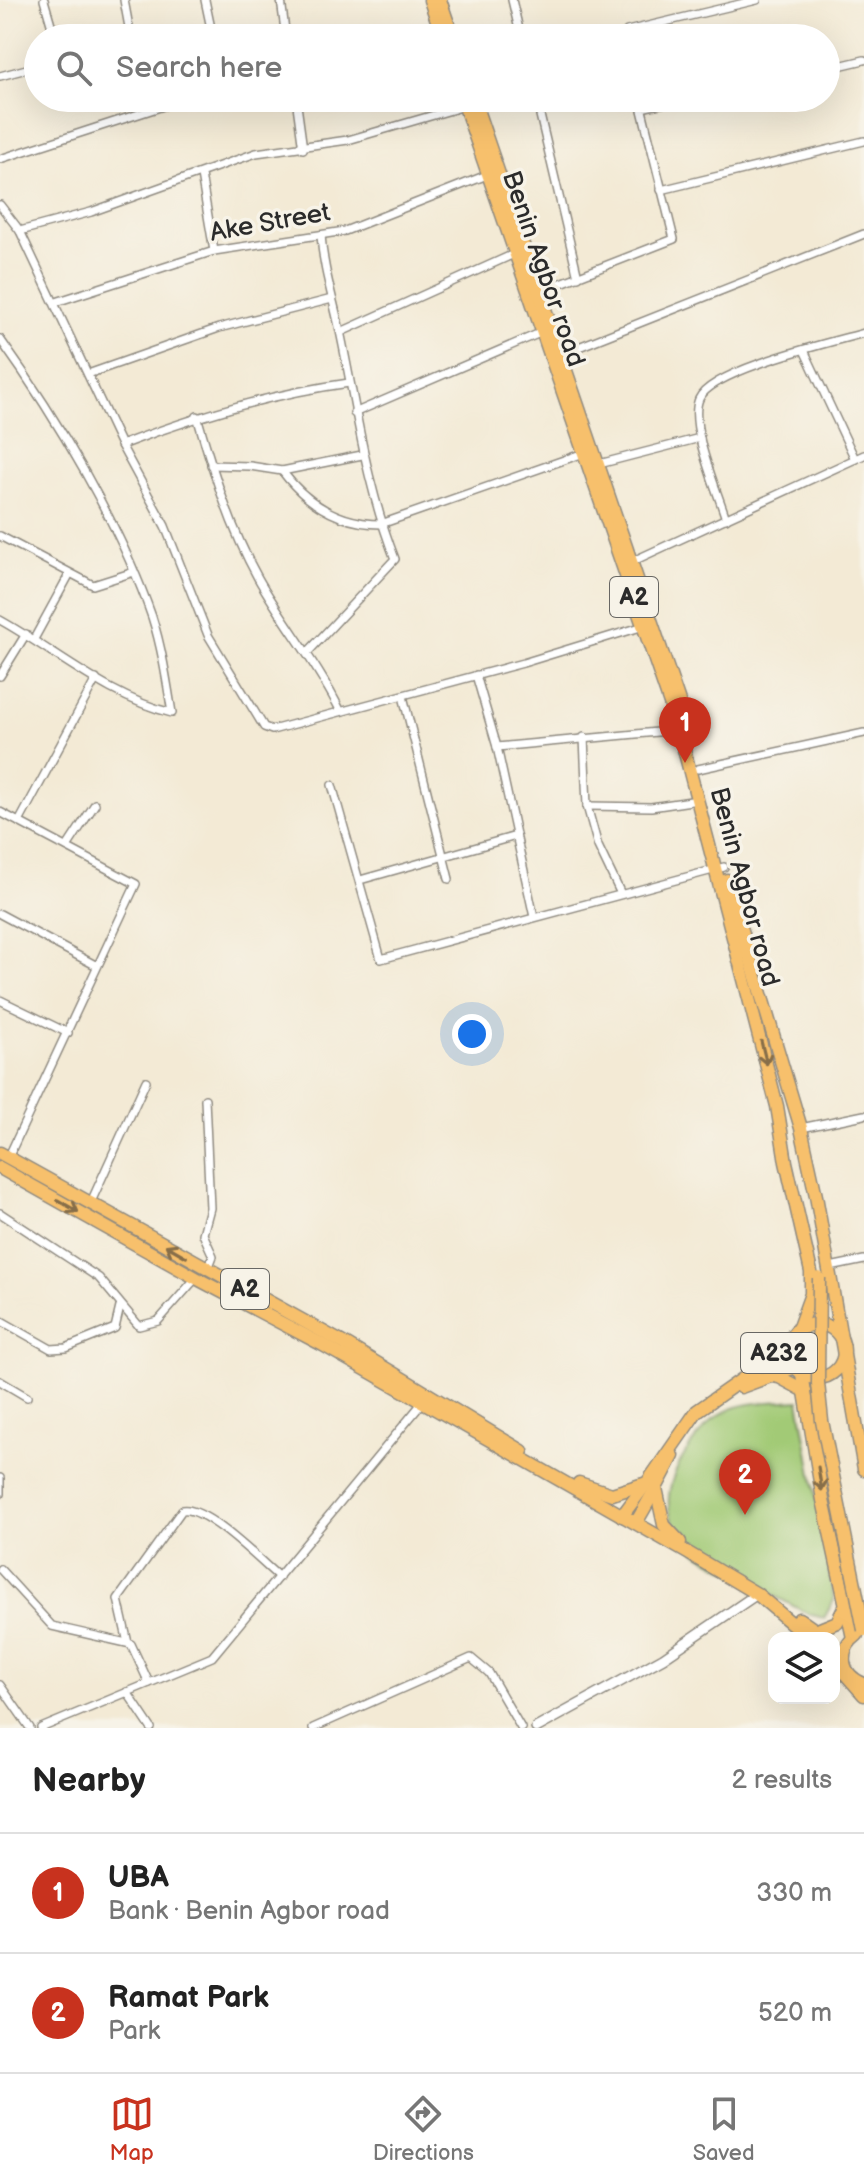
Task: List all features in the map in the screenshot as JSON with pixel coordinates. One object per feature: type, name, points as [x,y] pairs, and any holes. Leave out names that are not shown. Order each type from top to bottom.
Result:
[{"type":"highway","points":[[430,0],[438,24]]},
{"type":"highway","points":[[440,0],[448,24]]},
{"type":"highway","name":"Benin Agbor road","points":[[470,112],[487,175],[540,333],[679,730],[801,1128],[825,1274],[859,1404],[864,1469]]},
{"type":"highway","name":"Benin Agbor road","points":[[471,112],[561,354],[633,561],[698,769],[777,1106],[786,1162],[811,1272],[808,1309],[792,1339],[777,1355],[697,1411],[652,1485]]},
{"type":"highway","name":"A2","points":[[791,1102],[825,1274],[829,1420],[864,1592]]},
{"type":"highway","name":"A2","points":[[777,1106],[825,1274],[818,1383],[852,1638]]},
{"type":"highway","name":"A2","points":[[3,1160],[91,1202],[638,1520],[757,1594],[811,1632]]},
{"type":"highway","name":"A2","points":[[3,1160],[196,1278],[579,1483]]},
{"type":"highway","points":[[579,1483],[624,1513],[652,1485],[701,1418],[729,1394],[768,1375],[799,1371],[817,1378],[832,1374],[842,1362],[844,1347],[837,1333],[823,1324],[802,1327],[792,1339],[790,1354],[799,1371],[805,1391],[852,1638],[844,1664],[859,1681],[864,1695]]},
{"type":"highway","points":[[768,1375],[779,1377],[805,1391]]},
{"type":"highway","points":[[579,1483],[612,1494],[652,1485]]},
{"type":"highway","points":[[652,1485],[638,1520],[763,1592],[812,1632]]},
{"type":"highway","points":[[652,1485],[664,1525],[672,1537]]},
{"type":"highway","points":[[823,1632],[837,1622],[844,1608]]},
{"type":"highway","points":[[840,1666],[859,1681]]},
{"type":"street","points":[[44,0],[51,24]]},
{"type":"street","points":[[124,0],[128,24]]},
{"type":"street","points":[[205,0],[210,24]]},
{"type":"street","points":[[281,0],[284,24]]},
{"type":"street","points":[[512,0],[518,24]]},
{"type":"street","points":[[656,24],[757,0]]},
{"type":"street","points":[[840,66],[864,60]]},
{"type":"street","points":[[0,76],[24,70]]},
{"type":"street","points":[[0,159],[141,112]]},
{"type":"street","points":[[298,112],[303,149]]},
{"type":"street","points":[[20,231],[91,212],[256,153],[303,149],[348,140],[433,112]]},
{"type":"street","points":[[539,112],[578,277]]},
{"type":"street","points":[[538,292],[674,239],[642,112]]},
{"type":"street","points":[[661,190],[864,141]]},
{"type":"street","points":[[201,175],[214,251]]},
{"type":"street","name":"Ake Street","points":[[56,302],[214,251],[345,231],[487,175]]},
{"type":"street","points":[[0,205],[20,231],[56,302],[121,445],[165,526],[208,635],[258,722],[272,730],[403,696],[644,626]]},
{"type":"street","points":[[561,354],[864,234]]},
{"type":"street","points":[[308,652],[395,559],[381,524],[362,455],[341,332],[322,261],[321,235]]},
{"type":"street","points":[[341,332],[514,254]]},
{"type":"street","points":[[88,374],[219,328],[332,299]]},
{"type":"street","points":[[354,413],[540,333]]},
{"type":"street","points":[[726,519],[700,438],[698,400],[705,389],[743,368],[864,333]]},
{"type":"street","points":[[0,339],[56,427],[134,572],[153,620],[172,713],[154,709],[96,679],[0,620]]},
{"type":"street","points":[[804,350],[855,459]]},
{"type":"street","points":[[121,445],[197,416],[304,389],[349,383]]},
{"type":"street","points":[[197,416],[211,465],[258,578],[308,652],[340,710]]},
{"type":"street","points":[[599,464],[700,438]]},
{"type":"street","points":[[282,471],[299,494],[331,514],[360,524],[381,524],[584,453]]},
{"type":"street","points":[[211,465],[282,471],[362,455]]},
{"type":"street","points":[[633,561],[864,455]]},
{"type":"street","points":[[0,536],[93,585],[134,572]]},
{"type":"street","points":[[34,639],[69,575]]},
{"type":"street","points":[[0,676],[26,634]]},
{"type":"street","points":[[476,675],[497,747],[534,917]]},
{"type":"street","points":[[19,822],[96,679]]},
{"type":"street","points":[[403,696],[449,879]]},
{"type":"street","points":[[497,747],[679,730]]},
{"type":"street","points":[[698,769],[864,733]]},
{"type":"street","points":[[584,737],[587,806],[598,846],[621,894]]},
{"type":"street","points":[[332,785],[381,959],[720,868]]},
{"type":"street","points":[[587,806],[651,807],[698,800]]},
{"type":"street","points":[[67,847],[95,804]]},
{"type":"street","points":[[0,812],[136,884],[68,1033],[3,1160]]},
{"type":"street","points":[[360,880],[516,836]]},
{"type":"street","points":[[0,914],[97,966]]},
{"type":"street","points":[[0,1000],[68,1033]]},
{"type":"street","points":[[91,1202],[146,1081]]},
{"type":"street","points":[[205,1099],[210,1208],[203,1234],[213,1256],[208,1269]]},
{"type":"street","points":[[801,1128],[864,1115]]},
{"type":"street","points":[[0,1213],[99,1278],[109,1287],[120,1307],[139,1326],[158,1321],[196,1278]]},
{"type":"street","points":[[825,1274],[864,1260]]},
{"type":"street","points":[[0,1320],[41,1345],[66,1348],[115,1328],[120,1307]]},
{"type":"street","points":[[0,1381],[27,1397]]},
{"type":"street","points":[[41,1728],[212,1657],[423,1402]]},
{"type":"street","points":[[0,1478],[0,1494]]},
{"type":"street","points":[[149,1683],[128,1643],[118,1599],[182,1510],[192,1509],[207,1517],[279,1577]]},
{"type":"street","points":[[0,1569],[52,1626],[128,1643]]},
{"type":"street","points":[[536,1728],[663,1658],[757,1594]]},
{"type":"street","points":[[313,1728],[471,1658],[480,1662],[489,1673],[521,1728]]},
{"type":"street","points":[[0,1685],[25,1726]]},
{"type":"street","points":[[127,1692],[151,1728]]},
{"type":"green space","points":[[799,1400],[834,1600],[824,1618],[808,1614],[702,1556],[678,1531],[671,1518],[669,1504],[670,1490],[681,1461],[699,1434],[714,1419],[747,1404]]},
{"type":"place","name":"UBA","points":[[685,763]]},
{"type":"place","name":"Ramat Park","points":[[745,1515]]}]
